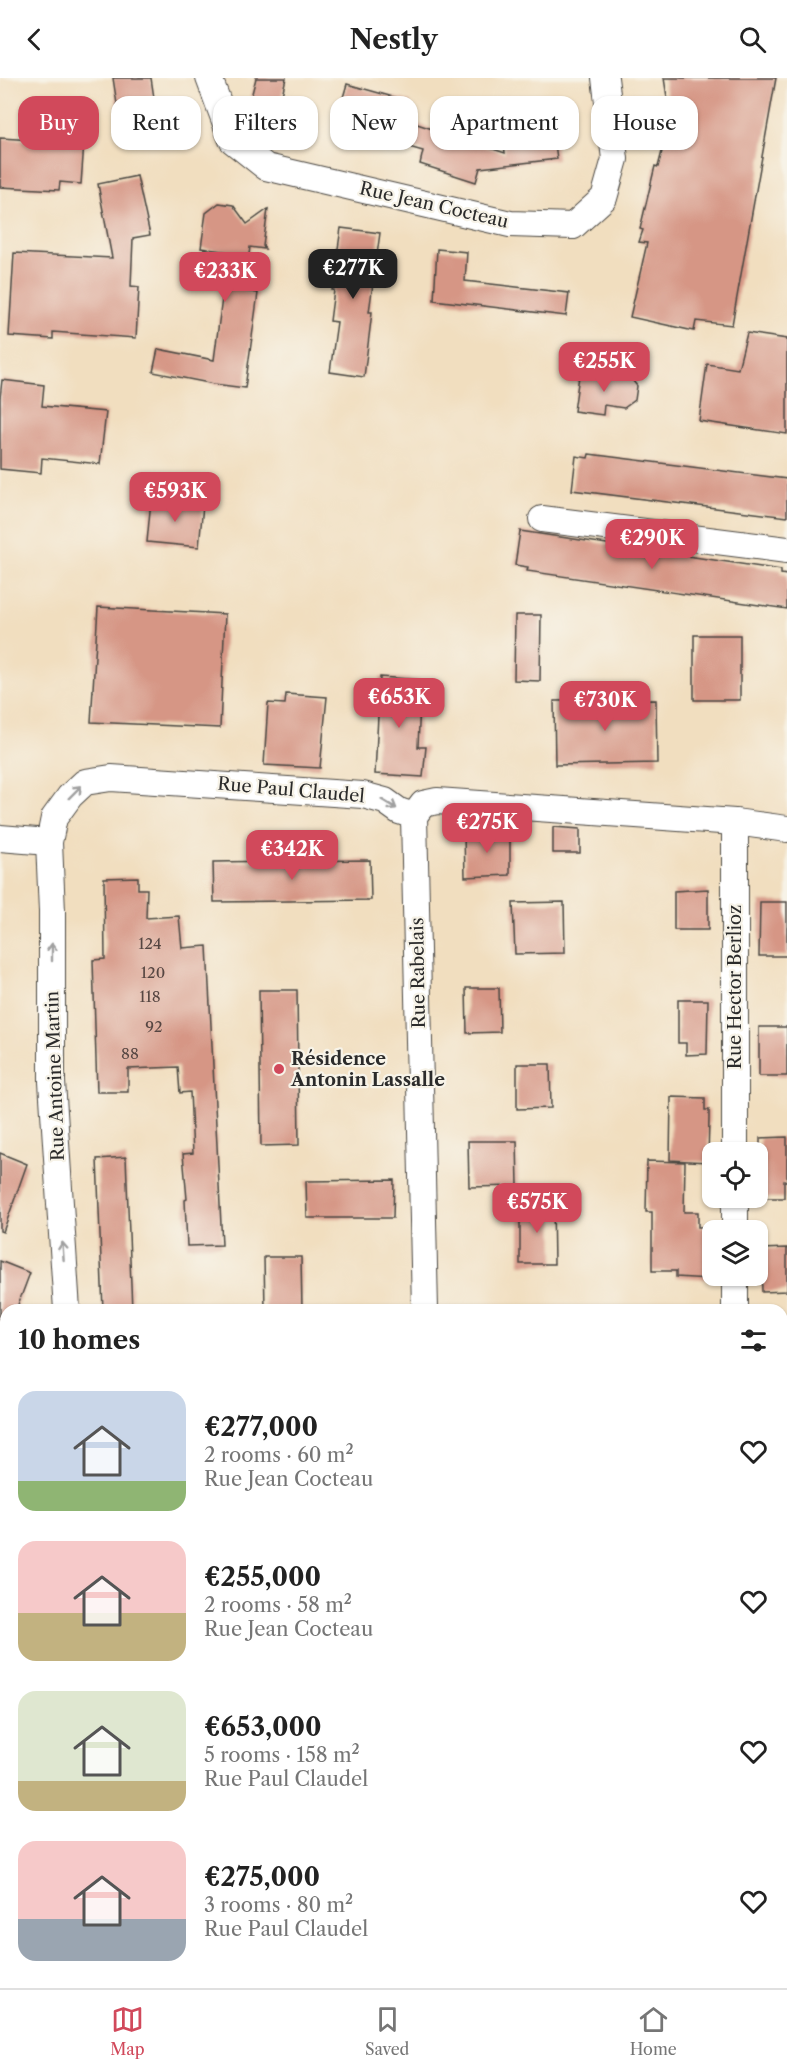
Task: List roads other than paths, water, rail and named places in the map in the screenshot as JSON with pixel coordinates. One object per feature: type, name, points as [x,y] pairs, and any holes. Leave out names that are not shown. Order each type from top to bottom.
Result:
[{"type":"street","name":"Rue Jean Cocteau","points":[[209,78],[232,140],[266,167],[510,224],[573,226],[604,198],[615,159],[604,78]]},
{"type":"street","points":[[542,519],[787,550]]},
{"type":"street","name":"Rue Paul Claudel","points":[[49,842],[54,818],[70,796],[85,782],[111,778],[363,795],[385,801],[399,811],[414,816]]},
{"type":"street","points":[[414,816],[423,804],[437,801],[735,822],[787,829]]},
{"type":"street","name":"Rue Rabelais","points":[[414,816],[425,1304]]},
{"type":"street","name":"Rue Hector Berlioz","points":[[735,822],[735,1142]]},
{"type":"street","points":[[0,838],[49,842]]},
{"type":"street","name":"Rue Antoine Martin","points":[[49,842],[52,912],[52,1082],[67,1304]]},
{"type":"street","points":[[735,1286],[735,1304]]},
{"type":"place","name":"Résidence Antonin Lassalle","points":[[279,1069]]}]
